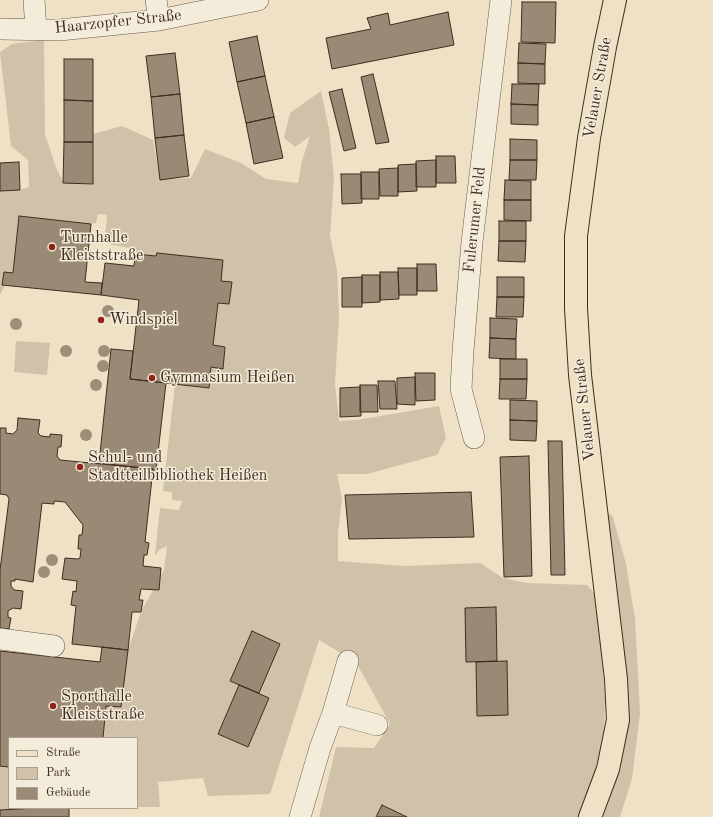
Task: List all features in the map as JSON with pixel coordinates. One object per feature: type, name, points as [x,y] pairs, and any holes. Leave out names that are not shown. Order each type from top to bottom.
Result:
[{"type":"main road","name":"Velauer Straße","points":[[590,817],[608,769],[618,720],[616,679],[580,375],[576,308],[576,236],[590,131],[615,0]]},
{"type":"street","points":[[34,0],[36,30]]},
{"type":"street","points":[[156,0],[159,20]]},
{"type":"street","name":"Haarzopfer Straße","points":[[0,29],[59,30],[159,20],[258,0]]},
{"type":"street","name":"Fulerumer Feld","points":[[474,438],[461,389],[463,351],[473,234],[501,0]]},
{"type":"street","points":[[0,639],[54,646]]},
{"type":"street","points":[[300,817],[348,661]]},
{"type":"street","points":[[333,713],[376,725]]},
{"type":"green space","points":[[44,40],[45,134],[57,170],[64,183],[93,184],[93,134],[122,126],[153,140],[160,178],[162,179],[191,178],[205,149],[241,163],[266,179],[298,183],[302,161],[310,136],[295,147],[284,138],[290,113],[321,91],[329,129],[334,177],[330,235],[337,270],[339,316],[335,384],[339,421],[357,420],[439,406],[446,438],[437,455],[367,474],[337,474],[342,499],[338,533],[338,561],[404,566],[480,563],[503,578],[528,583],[587,585],[598,597],[605,698],[604,749],[583,810],[578,817],[319,817],[336,747],[374,748],[390,724],[356,662],[319,640],[270,794],[208,796],[203,778],[158,782],[160,807],[138,807],[138,737],[103,737],[106,706],[121,707],[128,650],[141,612],[164,570],[167,546],[159,550],[155,556],[160,508],[179,510],[182,501],[172,500],[172,492],[163,491],[175,384],[209,388],[211,367],[223,369],[225,347],[213,345],[218,303],[229,304],[232,282],[221,281],[223,260],[157,253],[156,256],[135,254],[136,249],[112,245],[105,239],[107,215],[98,214],[96,223],[91,224],[19,216],[13,273],[11,273],[0,295],[0,191],[20,190],[29,187],[28,160],[11,146],[0,52],[12,44]]},
{"type":"green space","points":[[16,341],[50,343],[47,375],[14,372]]},
{"type":"green space","points":[[608,512],[613,517],[626,564],[635,619],[640,713],[632,779],[620,817],[596,817],[605,800],[612,572]]},
{"type":"green space","points":[[0,766],[8,767],[8,809],[18,809],[0,810]]},
{"type":"building","points":[[522,2],[556,2],[555,43],[521,42]]},
{"type":"building","points":[[448,12],[454,45],[332,69],[326,38],[371,29],[367,18],[388,13],[390,25]]},
{"type":"building","points":[[257,36],[265,76],[237,82],[229,42]]},
{"type":"building","points":[[519,43],[546,44],[545,64],[518,63]]},
{"type":"building","points":[[175,53],[180,94],[151,97],[146,56]]},
{"type":"building","points":[[64,59],[93,59],[93,101],[64,100]]},
{"type":"building","points":[[518,63],[545,64],[545,84],[518,83]]},
{"type":"building","points":[[373,74],[389,142],[376,144],[361,77]]},
{"type":"building","points":[[265,76],[274,117],[246,123],[237,82]]},
{"type":"building","points":[[512,84],[539,84],[538,105],[511,104]]},
{"type":"building","points":[[342,89],[356,148],[344,151],[329,92]]},
{"type":"building","points":[[180,94],[184,135],[155,138],[151,97]]},
{"type":"building","points":[[64,100],[93,101],[93,142],[64,142]]},
{"type":"building","points":[[511,104],[538,105],[538,125],[511,124]]},
{"type":"building","points":[[274,117],[283,158],[254,164],[246,123]]},
{"type":"building","points":[[184,135],[189,176],[160,180],[155,138]]},
{"type":"building","points":[[510,139],[537,140],[537,160],[510,160]]},
{"type":"building","points":[[64,142],[93,142],[93,184],[63,183]]},
{"type":"building","points":[[436,156],[455,156],[456,183],[436,183]]},
{"type":"building","points":[[436,160],[436,187],[416,187],[416,161]]},
{"type":"building","points":[[510,160],[537,160],[536,180],[509,180]]},
{"type":"building","points":[[19,162],[20,190],[0,191],[0,163]]},
{"type":"building","points":[[416,164],[417,191],[398,192],[398,165]]},
{"type":"building","points":[[398,168],[398,196],[380,196],[379,169]]},
{"type":"building","points":[[361,172],[379,172],[379,199],[361,199]]},
{"type":"building","points":[[341,174],[361,174],[362,203],[342,204]]},
{"type":"building","points":[[505,180],[531,181],[531,200],[504,200]]},
{"type":"building","points":[[504,200],[531,200],[531,221],[504,220]]},
{"type":"building","name":"Turnhalle Kleiststraße","points":[[19,216],[91,224],[85,282],[102,283],[101,295],[2,285],[4,272],[13,273]]},
{"type":"building","points":[[499,221],[526,221],[526,241],[499,241]]},
{"type":"building","points":[[499,241],[526,241],[525,262],[498,261]]},
{"type":"building","points":[[157,253],[223,260],[221,281],[232,282],[229,304],[218,303],[213,345],[225,347],[223,369],[211,367],[209,388],[130,379],[139,300],[101,295],[105,263],[134,266],[135,254],[156,256]]},
{"type":"building","points":[[417,264],[436,264],[437,291],[417,291]]},
{"type":"building","points":[[398,268],[417,268],[417,295],[399,295]]},
{"type":"building","points":[[380,272],[398,272],[399,299],[380,300]]},
{"type":"building","points":[[362,275],[380,275],[380,302],[362,303]]},
{"type":"building","points":[[362,277],[362,307],[342,307],[342,278]]},
{"type":"building","points":[[497,277],[524,277],[524,297],[497,297]]},
{"type":"building","points":[[497,297],[524,297],[523,317],[496,317]]},
{"type":"building","points":[[490,318],[517,319],[516,339],[490,338]]},
{"type":"building","points":[[490,338],[516,339],[516,359],[489,358]]},
{"type":"building","points":[[111,349],[133,351],[130,379],[166,383],[155,479],[152,478],[153,469],[99,463]]},
{"type":"building","points":[[500,359],[527,359],[527,379],[500,379]]},
{"type":"building","points":[[415,373],[435,373],[435,400],[416,401]]},
{"type":"building","points":[[415,377],[415,405],[397,404],[397,378]]},
{"type":"building","points":[[500,379],[527,379],[526,399],[499,399]]},
{"type":"building","points":[[378,381],[395,381],[397,409],[380,409]]},
{"type":"building","points":[[360,385],[377,385],[378,412],[360,412]]},
{"type":"building","points":[[360,387],[361,416],[340,417],[340,388]]},
{"type":"building","points":[[510,400],[537,401],[537,421],[510,420]]},
{"type":"building","points":[[18,418],[40,420],[38,433],[41,436],[50,437],[50,434],[62,435],[61,447],[58,447],[57,456],[60,460],[153,469],[145,542],[149,543],[147,555],[144,555],[143,566],[161,568],[159,590],[141,589],[139,600],[143,600],[141,612],[132,612],[128,650],[72,644],[76,606],[71,605],[73,591],[76,592],[77,581],[62,579],[65,558],[80,558],[81,549],[78,549],[79,535],[82,535],[83,525],[65,502],[54,501],[54,504],[42,503],[33,582],[15,579],[15,581],[11,581],[11,586],[14,590],[23,591],[21,609],[13,608],[8,611],[8,617],[11,618],[9,629],[0,628],[0,570],[9,499],[7,495],[0,494],[0,428],[6,428],[6,433],[13,434],[17,430]]},
{"type":"building","points":[[510,420],[537,421],[536,441],[510,440]]},
{"type":"building","points":[[548,441],[562,441],[565,575],[551,575]]},
{"type":"building","points":[[529,456],[532,576],[504,577],[500,457]]},
{"type":"building","points":[[471,492],[474,537],[349,539],[345,495]]},
{"type":"building","points":[[496,607],[497,661],[466,662],[465,608]]},
{"type":"building","points":[[252,631],[280,644],[259,693],[230,681]]},
{"type":"building","name":"Sporthalle Kleiststraße","points":[[102,647],[128,650],[121,707],[106,706],[103,737],[8,737],[8,767],[0,766],[0,651],[100,662]]},
{"type":"building","points":[[507,661],[508,715],[477,716],[476,662]]},
{"type":"building","points":[[239,685],[269,698],[248,747],[218,734]]},
{"type":"building","points":[[382,805],[407,817],[376,817]]},
{"type":"building","points":[[69,809],[69,817],[0,817],[0,810]]},
{"type":"place","name":"Turnhalle Kleiststraße","points":[[52,247]]},
{"type":"place","name":"Windspiel","points":[[101,320]]},
{"type":"place","name":"Gymnasium Heißen","points":[[152,378]]},
{"type":"place","name":"Schul- und Stadtteilbibliothek Heißen","points":[[80,467]]},
{"type":"place","name":"Sporthalle Kleiststraße","points":[[53,706]]}]
